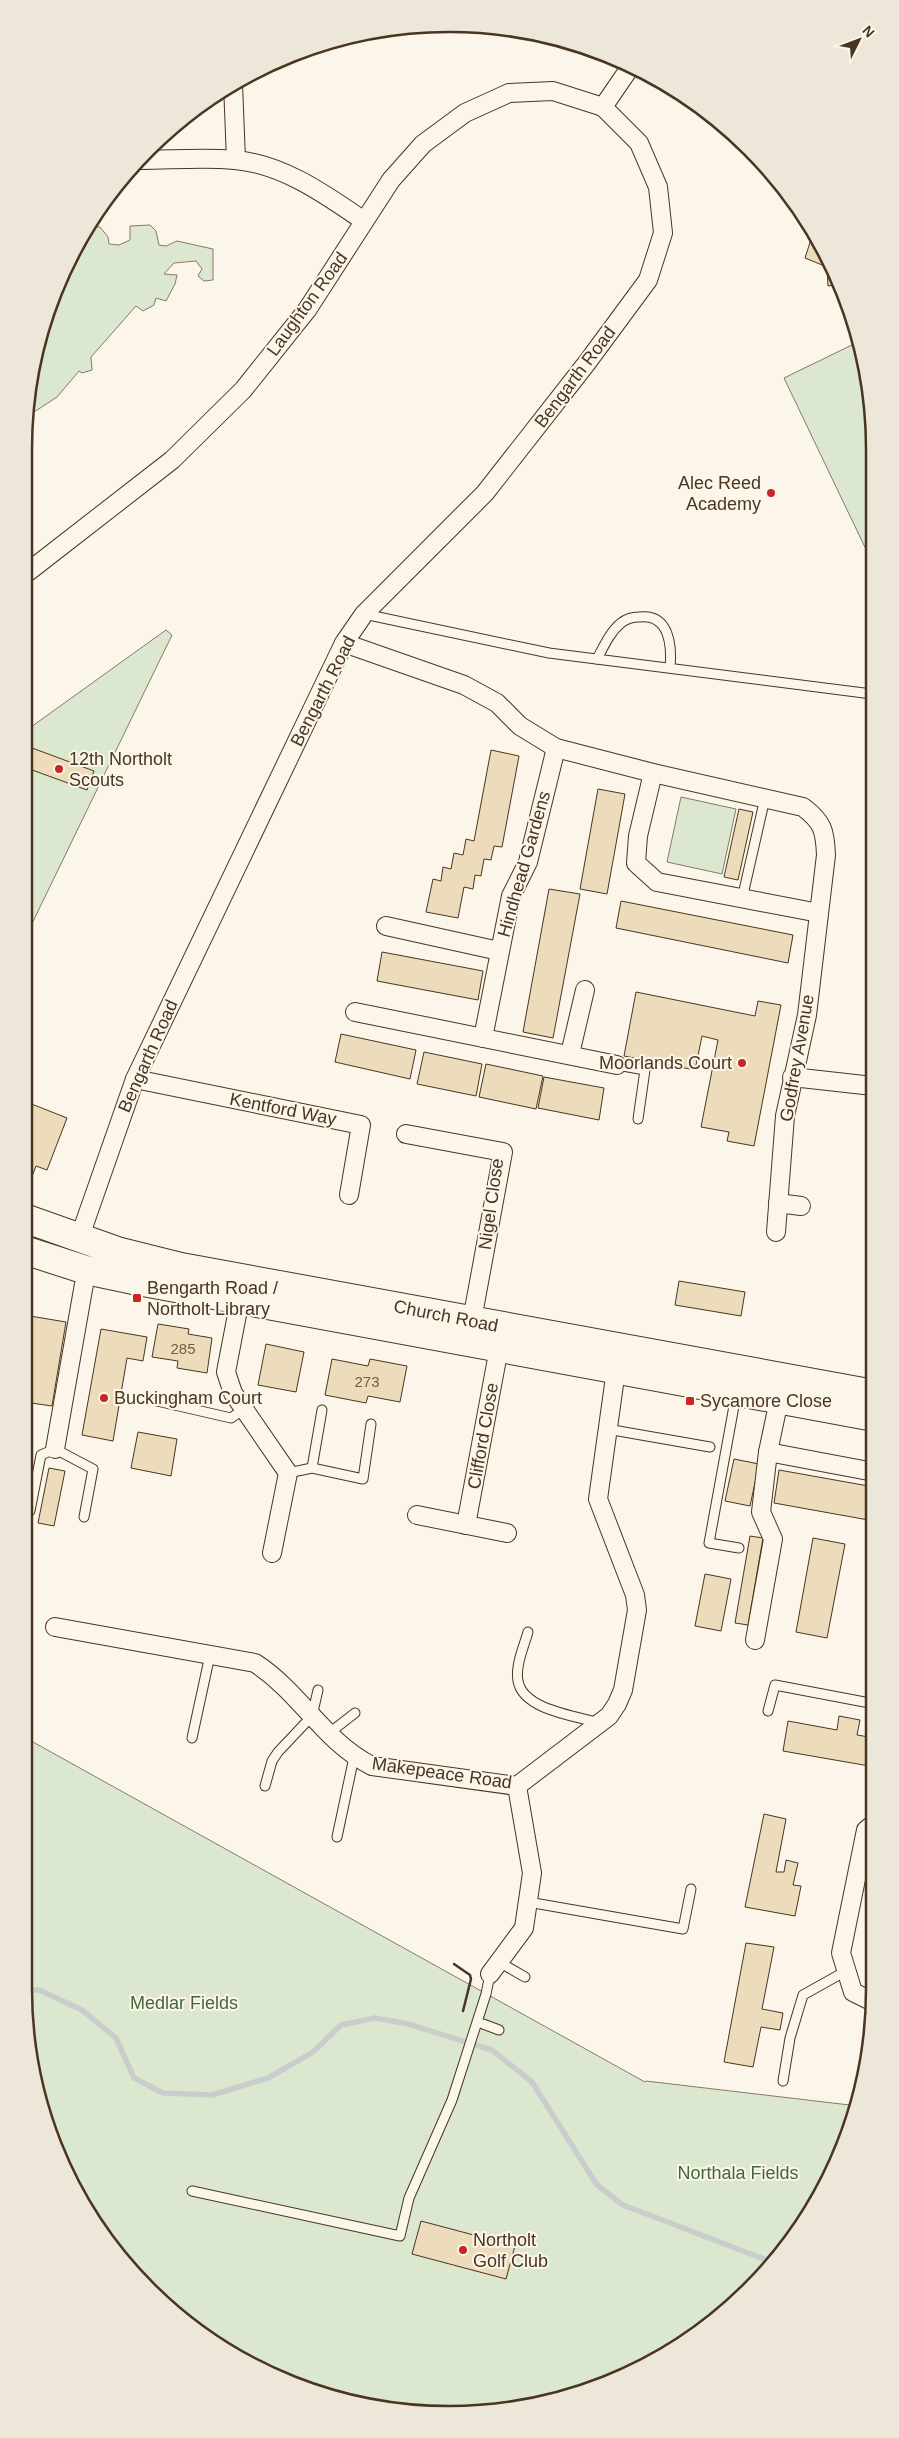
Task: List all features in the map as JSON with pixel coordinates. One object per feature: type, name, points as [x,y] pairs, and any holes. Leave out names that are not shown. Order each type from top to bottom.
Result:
[{"type":"highway","name":"Church Road","points":[[32,1221],[79,1239],[173,1265],[866,1393]]},
{"type":"highway","name":"Church Road","points":[[32,1254],[85,1277],[240,1299],[866,1416]]},
{"type":"street","points":[[603,107],[626,72]]},
{"type":"street","name":"Laughton Road","points":[[32,569],[172,460],[243,390],[307,310],[391,180],[423,144],[465,113],[509,93],[553,90],[603,107]]},
{"type":"street","points":[[233,93],[236,160]]},
{"type":"street","name":"Bengarth Road","points":[[79,1239],[135,1079],[344,643],[364,614],[485,493],[586,364],[648,280],[662,233],[658,187],[639,143],[603,107]]},
{"type":"street","points":[[150,160],[236,160],[275,170],[319,190],[364,221]]},
{"type":"street","name":"Godfrey Avenue","points":[[344,643],[464,685],[497,703],[520,726],[556,748],[653,773],[803,807],[818,818],[826,835],[826,855],[807,1015],[792,1076],[785,1116],[776,1232]]},
{"type":"street","name":"Hindhead Gardens","points":[[483,1038],[511,896],[528,862],[556,748]]},
{"type":"street","points":[[653,773],[638,836],[636,863],[657,882],[819,913]]},
{"type":"street","name":"Hindhead Gardens","points":[[386,926],[499,951]]},
{"type":"street","points":[[570,1054],[585,990]]},
{"type":"street","points":[[355,1012],[617,1064]]},
{"type":"street","points":[[792,1076],[866,1085]]},
{"type":"street","name":"Kentford Way","points":[[135,1079],[361,1125],[349,1195]]},
{"type":"street","name":"Nigel Close","points":[[406,1134],[503,1152],[472,1320]]},
{"type":"street","points":[[778,1203],[801,1206]]},
{"type":"street","points":[[55,1449],[85,1277]]},
{"type":"street","points":[[240,1299],[226,1372],[233,1393],[288,1474],[272,1553]]},
{"type":"street","name":"Clifford Close","points":[[466,1525],[499,1348]]},
{"type":"street","name":"Makepeace Road","points":[[55,1627],[255,1663],[275,1676],[328,1734],[354,1756],[372,1766],[517,1786],[608,1716],[623,1690],[637,1610],[635,1595],[598,1499],[616,1370]]},
{"type":"street","points":[[754,1640],[773,1540],[761,1512],[768,1452],[779,1400]]},
{"type":"street","points":[[768,1452],[866,1470]]},
{"type":"street","points":[[417,1515],[507,1533]]},
{"type":"street","points":[[494,1968],[524,1928],[532,1873],[517,1786]]},
{"type":"street","points":[[866,1844],[841,1953],[853,1992],[866,1998]]},
{"type":"lane","points":[[364,614],[549,652],[866,693]]},
{"type":"lane","points":[[597,659],[610,635],[622,622],[632,617],[645,616],[655,619],[664,626],[669,638],[670,668]]},
{"type":"lane","points":[[742,898],[765,798]]},
{"type":"lane","points":[[617,1064],[645,1070],[638,1119]]},
{"type":"lane","points":[[736,1392],[709,1543],[739,1548]]},
{"type":"lane","points":[[157,1401],[231,1418],[244,1409]]},
{"type":"lane","points":[[312,1468],[322,1410]]},
{"type":"lane","points":[[288,1474],[312,1468],[362,1479],[371,1424]]},
{"type":"lane","points":[[607,1429],[710,1447]]},
{"type":"lane","points":[[32,1502],[42,1454],[55,1449],[93,1469],[84,1517]]},
{"type":"lane","points":[[528,1632],[518,1673],[518,1681],[526,1695],[541,1707],[600,1723]]},
{"type":"lane","points":[[192,1738],[210,1655]]},
{"type":"lane","points":[[768,1711],[775,1685],[866,1702]]},
{"type":"lane","points":[[265,1786],[272,1761],[278,1752],[312,1716],[318,1690]]},
{"type":"lane","points":[[328,1734],[355,1713]]},
{"type":"lane","points":[[337,1837],[354,1756]]},
{"type":"lane","points":[[528,1902],[683,1929],[691,1889]]},
{"type":"lane","points":[[192,2191],[400,2236],[409,2198],[452,2100],[494,1968],[525,1977]]},
{"type":"lane","points":[[783,2081],[790,2038],[803,1995],[846,1971]]},
{"type":"lane","points":[[483,2024],[498,2030]]},
{"type":"green space","points":[[150,225],[156,231],[159,245],[166,246],[177,241],[213,249],[213,280],[204,281],[198,276],[202,269],[196,261],[174,263],[164,274],[177,275],[175,284],[166,301],[156,298],[154,305],[143,311],[136,306],[91,357],[92,370],[82,373],[79,371],[57,397],[34,412],[41,368],[55,315],[64,290],[88,241],[97,227],[100,227],[108,237],[109,244],[119,245],[130,240],[130,226]]},
{"type":"green space","points":[[853,345],[863,395],[866,422],[866,549],[784,378]]},
{"type":"green space","points":[[166,630],[172,635],[32,924],[32,726]]},
{"type":"green space","points":[[681,797],[736,809],[722,874],[667,862]]},
{"type":"green space","points":[[32,1741],[645,2082],[849,2105],[835,2148],[811,2197],[780,2242],[763,2263],[724,2302],[681,2335],[658,2350],[634,2362],[584,2383],[557,2391],[504,2402],[450,2406],[395,2402],[342,2391],[290,2374],[241,2350],[175,2302],[136,2263],[88,2197],[64,2148],[55,2123],[41,2070],[33,2016]]},
{"type":"building","points":[[811,240],[823,265],[805,258]]},
{"type":"building","points":[[827,274],[833,285],[828,286]]},
{"type":"building","name":"12th Northolt Scouts","points":[[32,748],[94,771],[87,790],[32,770]]},
{"type":"building","points":[[491,750],[519,756],[502,847],[494,846],[491,860],[484,859],[481,876],[475,875],[473,889],[464,887],[458,918],[426,912],[433,879],[441,881],[443,867],[451,869],[454,853],[463,855],[466,839],[474,841]]},
{"type":"building","points":[[598,789],[625,794],[607,894],[580,889]]},
{"type":"building","points":[[739,809],[753,812],[738,880],[724,877]]},
{"type":"building","points":[[549,889],[580,894],[553,1038],[523,1032]]},
{"type":"building","points":[[621,901],[793,935],[788,963],[616,928]]},
{"type":"building","points":[[382,952],[483,971],[478,1000],[377,981]]},
{"type":"building","name":"Moorlands Court","points":[[636,992],[755,1016],[758,1001],[781,1005],[754,1146],[727,1141],[729,1132],[701,1127],[718,1040],[702,1036],[695,1070],[624,1056]]},
{"type":"building","points":[[341,1034],[416,1050],[410,1079],[335,1062]]},
{"type":"building","points":[[424,1052],[482,1064],[476,1096],[417,1084]]},
{"type":"building","points":[[486,1064],[543,1076],[536,1109],[479,1097]]},
{"type":"building","points":[[544,1077],[604,1088],[599,1120],[538,1108]]},
{"type":"building","points":[[32,1104],[67,1118],[47,1170],[36,1166],[32,1176]]},
{"type":"building","points":[[679,1281],[745,1292],[741,1316],[675,1305]]},
{"type":"building","points":[[32,1316],[66,1322],[52,1406],[32,1403]]},
{"type":"building","points":[[158,1324],[189,1329],[188,1334],[212,1338],[207,1373],[177,1368],[178,1361],[152,1357]]},
{"type":"building","name":"Buckingham Court","points":[[101,1329],[147,1337],[143,1361],[127,1358],[113,1441],[82,1435]]},
{"type":"building","points":[[266,1344],[304,1352],[296,1392],[258,1385]]},
{"type":"building","points":[[332,1359],[368,1366],[370,1359],[407,1366],[400,1402],[368,1396],[366,1403],[325,1395]]},
{"type":"building","points":[[138,1432],[177,1439],[171,1476],[131,1468]]},
{"type":"building","points":[[734,1459],[759,1464],[750,1506],[725,1501]]},
{"type":"building","points":[[49,1468],[65,1471],[54,1526],[38,1523]]},
{"type":"building","points":[[779,1470],[866,1486],[866,1520],[774,1503]]},
{"type":"building","points":[[750,1536],[763,1538],[748,1625],[735,1623]]},
{"type":"building","points":[[813,1538],[845,1544],[827,1638],[796,1632]]},
{"type":"building","points":[[705,1574],[731,1579],[721,1631],[695,1626]]},
{"type":"building","points":[[839,1716],[860,1720],[857,1735],[866,1736],[866,1765],[783,1751],[788,1721],[837,1730]]},
{"type":"building","points":[[764,1814],[786,1819],[776,1872],[784,1872],[786,1860],[798,1863],[793,1885],[801,1886],[795,1916],[745,1907]]},
{"type":"building","points":[[746,1943],[774,1947],[762,2009],[783,2013],[780,2030],[761,2027],[753,2067],[724,2062]]},
{"type":"building","name":"Northolt Golf Club","points":[[421,2221],[515,2246],[506,2279],[412,2254]]},
{"type":"waterway","points":[[32,1990],[39,1990],[82,2010],[116,2038],[134,2078],[163,2093],[212,2095],[268,2078],[313,2052],[341,2025],[375,2018],[408,2024],[492,2050],[532,2082],[597,2185],[623,2205],[766,2260]]},
{"type":"wall","points":[[454,1964],[470,1975],[471,1979],[463,2011]]},
{"type":"place","name":"Alec Reed Academy","points":[[771,493]]},
{"type":"place","name":"12th Northolt Scouts","points":[[59,769]]},
{"type":"place","name":"Moorlands Court","points":[[742,1063]]},
{"type":"place","name":"Bengarth Road / Northolt Library","points":[[137,1298]]},
{"type":"place","name":"Buckingham Court","points":[[104,1398]]},
{"type":"place","name":"Sycamore Close","points":[[690,1401]]},
{"type":"place","name":"Northolt Golf Club","points":[[463,2250]]},
{"type":"park label","name":"Medlar Fields","points":[[184,2003]]},
{"type":"park label","name":"Northala Fields","points":[[738,2173]]}]
